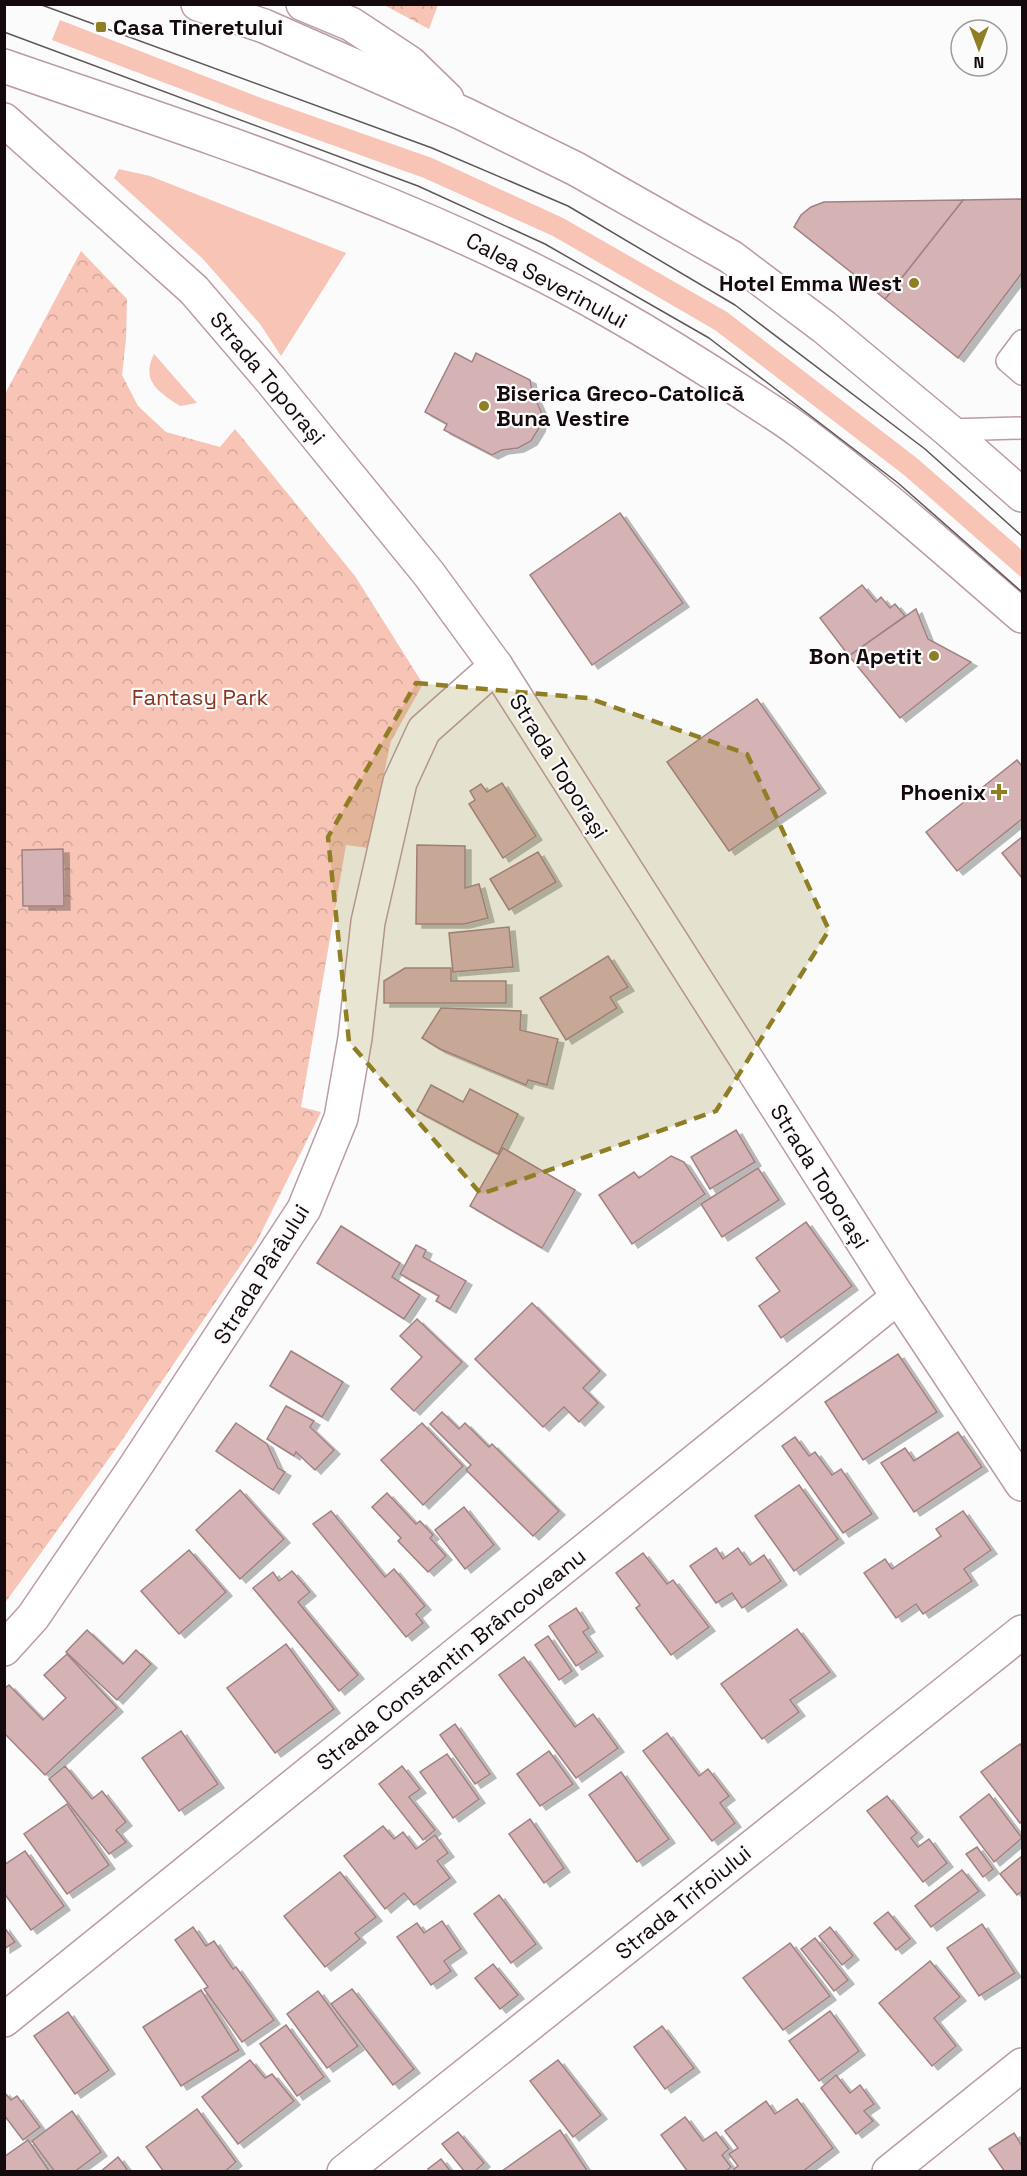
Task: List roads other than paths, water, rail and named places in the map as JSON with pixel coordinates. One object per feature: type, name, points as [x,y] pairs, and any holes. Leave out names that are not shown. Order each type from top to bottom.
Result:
[{"type":"street","points":[[198,4],[264,26],[464,114],[576,169],[731,257],[824,327],[1023,495]]},
{"type":"street","points":[[303,4],[351,24],[410,63],[464,114]]},
{"type":"street","name":"Calea Severinului","points":[[4,66],[389,203],[484,245],[607,309],[711,372],[799,430],[880,493],[1023,616]]},
{"type":"street","name":"Strada Toporași","points":[[4,120],[194,290],[429,574],[496,666],[898,1298],[1023,1484]]},
{"type":"street","name":"Strada Pârâului","points":[[4,1649],[33,1617],[135,1467],[304,1209],[341,1118],[355,1038],[368,922],[400,782],[424,730],[496,666]]},
{"type":"street","name":"Strada Constantin Brâncoveanu","points":[[4,2020],[898,1298]]},
{"type":"street","name":"Strada Trifoiului","points":[[344,2172],[1023,1632]]},
{"type":"street","points":[[889,2172],[1023,2065]]},
{"type":"lane","points":[[1023,341],[1007,361],[1023,374]]},
{"type":"lane","points":[[948,430],[1023,428]]},
{"type":"tram line","points":[[39,4],[432,148],[568,206],[735,305],[925,449],[1022,536]]},
{"type":"tram line","points":[[4,32],[418,186],[545,244],[709,338],[898,483],[1022,592]]},
{"type":"place","name":"Casa Tineretului","points":[[101,27]]},
{"type":"place","name":"Hotel Emma West","points":[[914,283]]},
{"type":"place","name":"Biserica Greco-Catolică Buna Vestire","points":[[484,406]]},
{"type":"place","name":"Bon Apetit","points":[[934,656]]},
{"type":"place","name":"Phoenix","points":[[999,792]]},
{"type":"park label","name":"Fantasy Park","points":[[200,697]]}]
